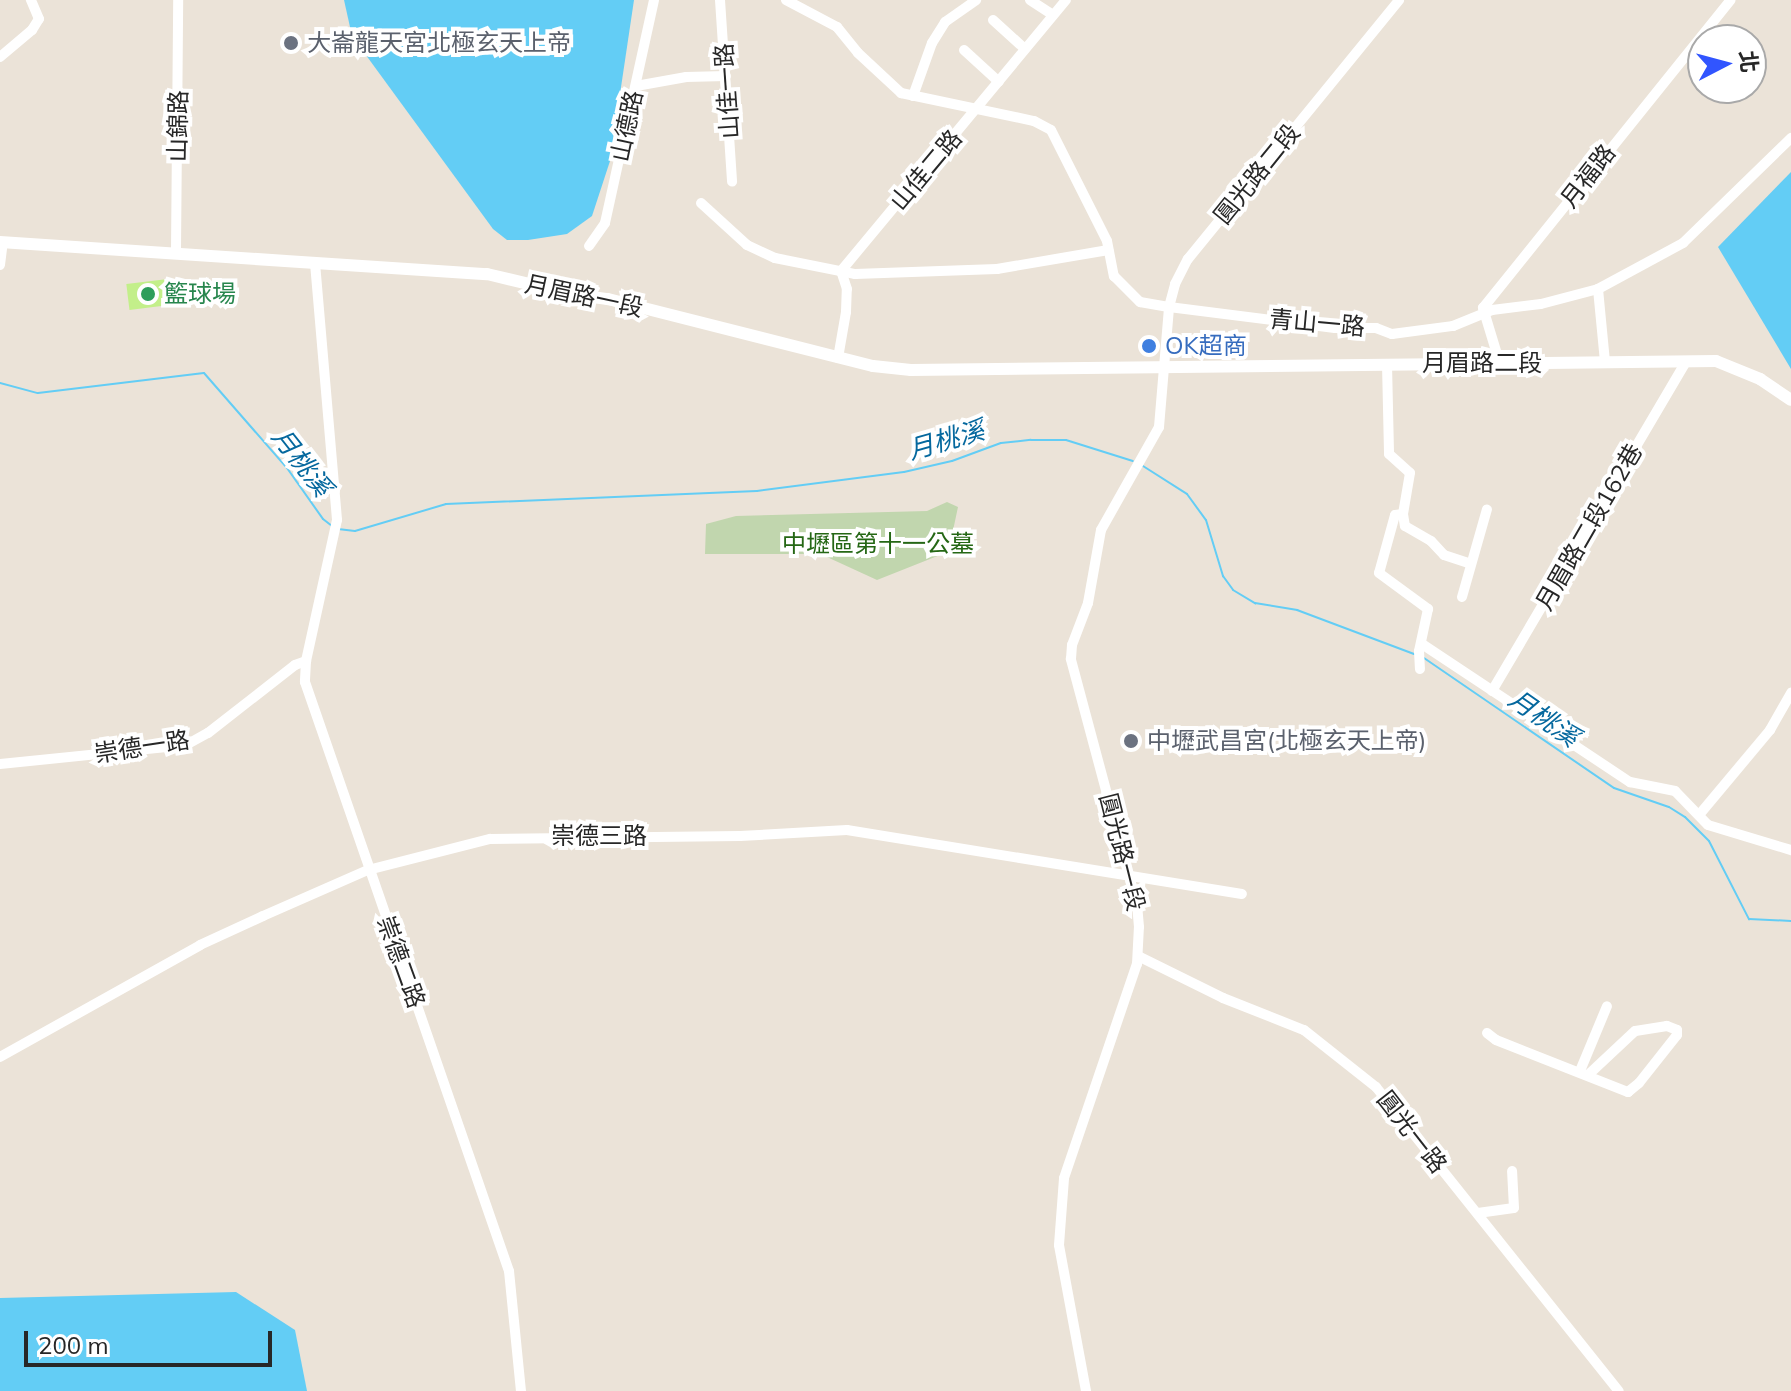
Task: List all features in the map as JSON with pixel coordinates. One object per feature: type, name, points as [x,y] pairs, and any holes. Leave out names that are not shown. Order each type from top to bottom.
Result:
[{"type":"street","points":[[0,57],[32,30],[39,19],[31,0]]},
{"type":"street","name":"山錦路","points":[[176,251],[178,0]]},
{"type":"street","name":"山德路","points":[[589,246],[605,223],[654,0]]},
{"type":"street","name":"山佳一路","points":[[720,0],[732,182]]},
{"type":"street","name":"青山一路","points":[[786,0],[837,27],[884,80],[901,93],[1034,121],[1051,130],[1108,250],[1114,276],[1140,302],[1169,307],[1335,328],[1376,328],[1392,334],[1453,326],[1492,310],[1541,304],[1598,289],[1683,243],[1791,138]]},
{"type":"street","points":[[913,96],[932,43],[945,22],[976,0]]},
{"type":"street","points":[[1030,0],[1053,15]]},
{"type":"street","name":"山佳二路","points":[[841,271],[1066,0]]},
{"type":"street","name":"圓光路二段","points":[[1163,370],[1169,307],[1188,259],[1399,0]]},
{"type":"street","name":"月福路","points":[[1485,315],[1483,308],[1731,0]]},
{"type":"street","points":[[993,20],[1025,49]]},
{"type":"street","points":[[964,50],[999,82]]},
{"type":"street","points":[[636,86],[686,77],[726,76]]},
{"type":"street","points":[[701,203],[747,245],[775,258],[869,275],[997,269],[1108,250]]},
{"type":"street","points":[[0,265],[2,242]]},
{"type":"street","name":"月眉路一段","points":[[2,242],[176,251],[487,274],[571,294],[608,299],[838,358],[911,370],[1163,370]]},
{"type":"street","name":"崇德二路","points":[[315,263],[337,520],[306,661],[307,689],[509,1271],[521,1391]]},
{"type":"street","points":[[838,358],[847,289],[841,271]]},
{"type":"street","points":[[1598,289],[1605,362]]},
{"type":"street","points":[[1485,315],[1500,364]]},
{"type":"street","name":"月眉路二段162巷","points":[[1492,691],[1686,362]]},
{"type":"street","name":"月眉路二段","points":[[1163,370],[1387,364],[1727,363],[1791,400]]},
{"type":"street","points":[[1387,364],[1389,454],[1410,473],[1403,514],[1405,526],[1431,541],[1444,555],[1471,564]]},
{"type":"street","name":"圓光路一段","points":[[1086,1391],[1059,1245],[1064,1178],[1138,956],[1137,906],[1071,659],[1088,603],[1101,530],[1159,427],[1163,370]]},
{"type":"street","points":[[1462,597],[1487,509]]},
{"type":"street","points":[[1403,514],[1395,515],[1379,573],[1428,609],[1420,669]]},
{"type":"street","points":[[1421,648],[1630,782],[1675,791],[1708,825],[1791,850]]},
{"type":"street","name":"崇德一路","points":[[0,764],[186,745],[208,733],[295,665],[306,661]]},
{"type":"street","points":[[1699,815],[1770,730],[1791,693]]},
{"type":"street","name":"崇德三路","points":[[0,1057],[200,945],[368,870],[490,839],[740,836],[847,830],[1128,873],[1242,894]]},
{"type":"street","name":"圓光一路","points":[[1138,956],[1223,998],[1304,1030],[1376,1087],[1619,1391]]},
{"type":"street","points":[[1584,1073],[1607,1006]]},
{"type":"street","points":[[1487,1033],[1496,1040],[1631,1092],[1677,1035],[1677,1030],[1667,1026],[1635,1031],[1584,1073]]},
{"type":"street","points":[[1478,1213],[1514,1208],[1512,1171]]},
{"type":"green space","name":"籃球場","points":[[168,279],[171,305],[129,310],[126,284]]},
{"type":"green space","name":"中壢區第十一公墓","points":[[947,502],[958,507],[951,540],[940,555],[877,580],[827,557],[809,554],[705,554],[706,524],[736,516],[927,511]]},
{"type":"water","points":[[344,0],[634,0],[610,161],[592,216],[567,234],[528,240],[507,240],[493,229],[352,36]]},
{"type":"water","points":[[1791,172],[1791,369],[1718,247]]},
{"type":"water","points":[[236,1292],[295,1330],[307,1391],[0,1391],[0,1298]]},
{"type":"waterway","name":"月桃溪","points":[[0,383],[38,393],[204,373],[287,468],[323,519],[332,526]]},
{"type":"waterway","name":"月桃溪","points":[[338,529],[355,531],[446,504],[757,491],[904,472],[952,461],[1001,443],[1031,440],[1066,440],[1133,461]]},
{"type":"waterway","name":"月桃溪","points":[[1143,466],[1187,494],[1206,520],[1223,576],[1233,590],[1255,603],[1297,610],[1414,654]]},
{"type":"waterway","name":"月桃溪","points":[[1424,658],[1614,788],[1669,807],[1685,817],[1709,841],[1749,919],[1791,921]]},
{"type":"place","name":"大崙龍天宮北極玄天上帝","points":[[291,43]]},
{"type":"place","name":"籃球場","points":[[148,294]]},
{"type":"place","name":"OK超商","points":[[1149,346]]},
{"type":"place","name":"中壢武昌宮(北極玄天上帝)","points":[[1131,741]]}]
